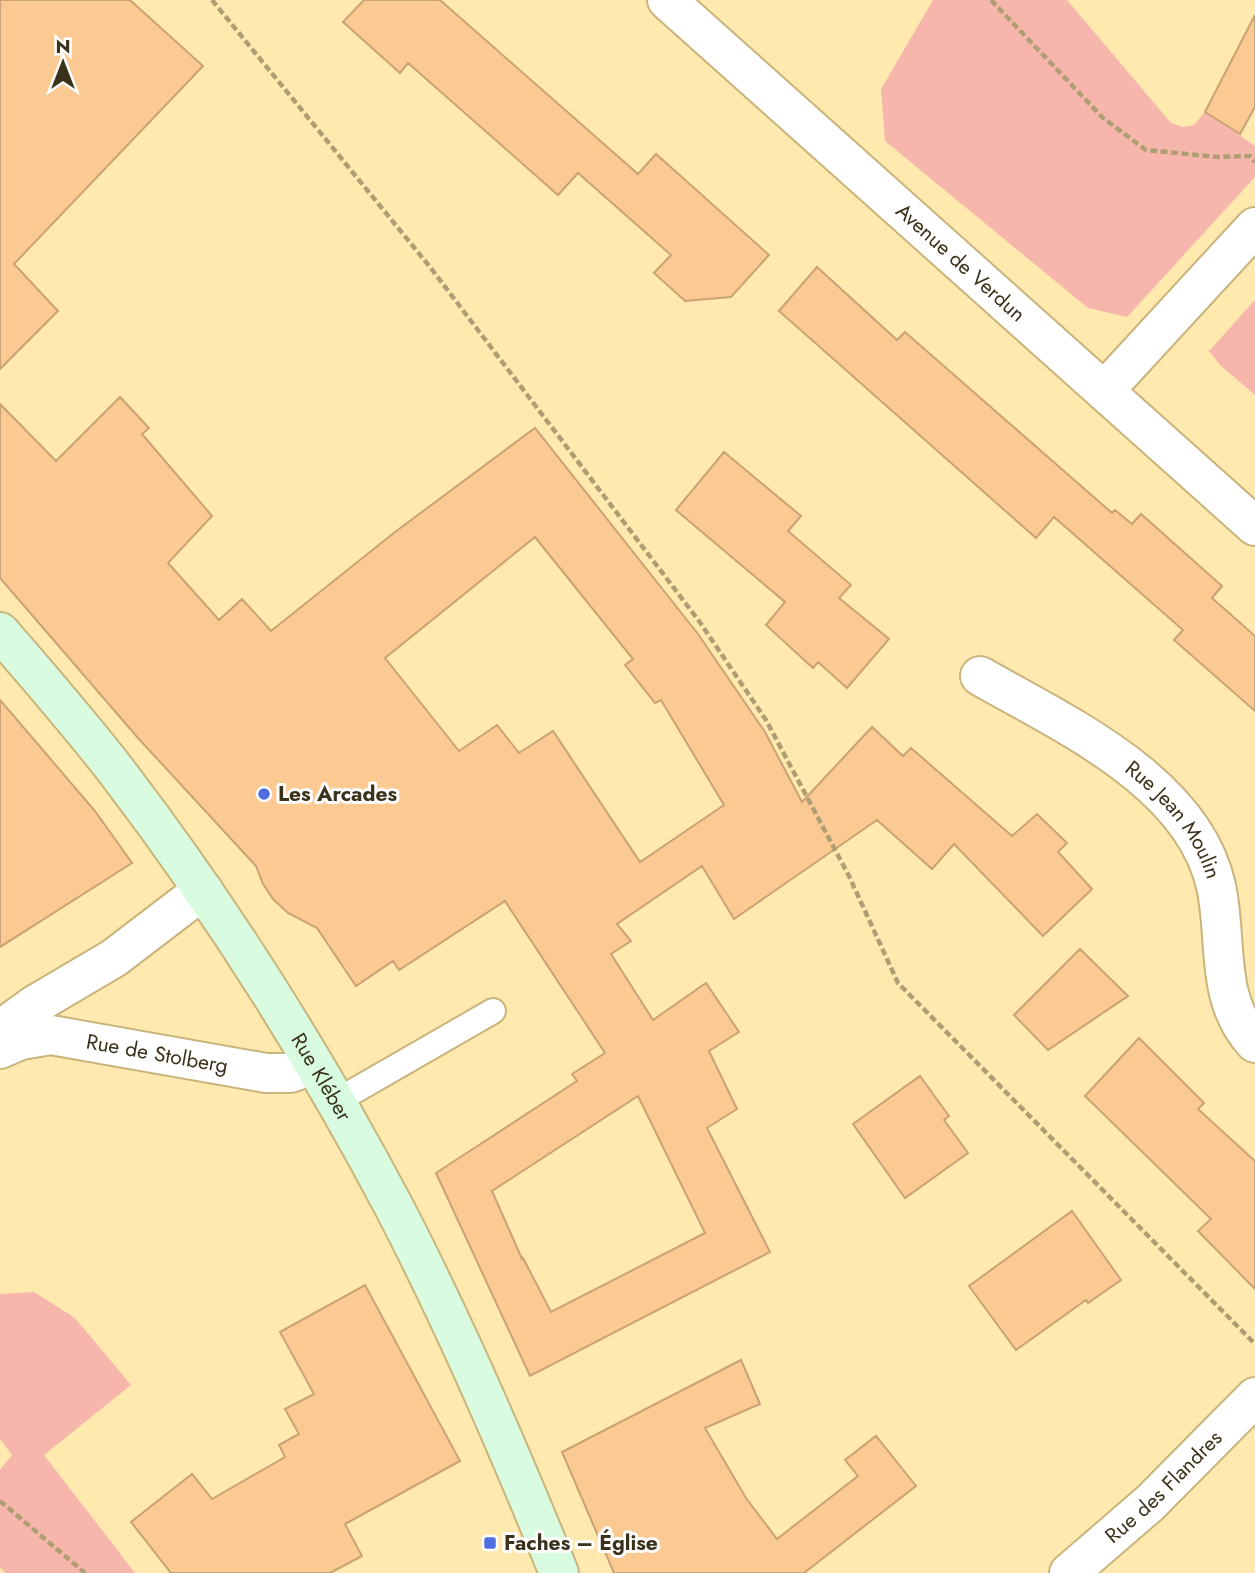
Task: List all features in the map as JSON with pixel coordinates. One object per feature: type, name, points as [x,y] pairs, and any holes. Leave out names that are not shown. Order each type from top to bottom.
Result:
[{"type":"street","name":"Avenue de Verdun","points":[[667,0],[1255,526]]},
{"type":"street","points":[[1104,391],[1255,227]]},
{"type":"street","name":"Rue Kléber","points":[[0,632],[116,771],[203,890],[314,1065],[393,1205],[468,1362],[559,1573]]},
{"type":"street","name":"Rue Jean Moulin","points":[[980,676],[1068,726],[1136,772],[1171,804],[1191,827],[1205,852],[1216,884],[1230,1001],[1238,1022],[1255,1043]]},
{"type":"street","points":[[0,1030],[37,1004],[114,958],[203,890]]},
{"type":"street","name":"Rue de Stolberg","points":[[0,1049],[21,1040],[51,1035],[266,1073],[290,1073],[314,1065]]},
{"type":"street","name":"Rue des Flandres","points":[[1069,1573],[1150,1503],[1255,1397]]},
{"type":"lane","points":[[335,1102],[494,1011]]},
{"type":"path","points":[[212,0],[430,267],[699,621],[766,720],[849,876],[898,983],[1255,1344]]},
{"type":"path","points":[[991,0],[1103,118],[1146,150],[1218,157],[1250,156],[1255,162]]},
{"type":"path","points":[[0,1501],[85,1573]]},
{"type":"shaded area","points":[[933,0],[1067,0],[1171,123],[1183,127],[1194,125],[1205,112],[1255,146],[1255,177],[1127,317],[1088,308],[885,141],[881,89]]},
{"type":"shaded area","points":[[1255,300],[1255,395],[1220,365],[1209,351]]},
{"type":"shaded area","points":[[34,1292],[75,1318],[131,1385],[44,1455],[135,1573],[5,1573],[0,1567],[0,1470],[12,1455],[0,1439],[0,1294]]},
{"type":"building","points":[[0,0],[130,0],[203,66],[14,264],[58,311],[0,369]]},
{"type":"building","points":[[364,0],[440,0],[638,174],[656,154],[769,255],[731,297],[685,301],[654,273],[671,255],[578,173],[558,195],[408,63],[400,73],[343,22]]},
{"type":"building","points":[[1255,15],[1255,107],[1240,134],[1205,112]]},
{"type":"building","points":[[817,267],[897,340],[905,332],[1112,513],[1115,510],[1132,524],[1141,514],[1222,586],[1212,598],[1255,636],[1255,711],[1174,640],[1183,630],[1054,517],[1036,538],[779,311]]},
{"type":"building","points":[[120,397],[149,428],[142,434],[212,516],[168,563],[219,620],[242,599],[271,631],[395,532],[535,428],[698,634],[765,732],[802,802],[872,727],[903,756],[911,748],[1012,836],[1037,814],[1067,843],[1058,852],[1092,889],[1043,936],[954,844],[932,869],[877,820],[734,919],[702,866],[617,924],[631,941],[611,954],[653,1020],[706,983],[739,1032],[709,1051],[737,1109],[707,1128],[770,1252],[530,1376],[436,1173],[577,1081],[572,1074],[605,1053],[505,901],[399,970],[393,961],[356,986],[317,928],[288,913],[273,899],[256,866],[138,738],[0,578],[0,404],[56,461]],"holes":[[[535,537],[633,659],[625,665],[655,703],[661,700],[724,805],[640,862],[553,731],[519,753],[497,725],[459,751],[385,658]],[[638,1096],[705,1233],[551,1312],[522,1259],[492,1191]]]},
{"type":"building","points":[[724,452],[801,516],[788,531],[851,585],[839,598],[889,639],[847,688],[818,662],[813,668],[766,625],[785,602],[676,510]]},
{"type":"building","points":[[0,700],[95,811],[132,863],[0,947]]},
{"type":"building","points":[[1080,949],[1128,996],[1048,1050],[1014,1015]]},
{"type":"building","points":[[1139,1038],[1204,1103],[1198,1109],[1255,1161],[1255,1289],[1198,1231],[1211,1219],[1085,1096]]},
{"type":"building","points":[[920,1076],[949,1116],[944,1120],[968,1153],[905,1198],[853,1124]]},
{"type":"building","points":[[1072,1211],[1121,1280],[1088,1303],[1086,1300],[1016,1350],[969,1286]]},
{"type":"building","points":[[365,1285],[460,1461],[345,1524],[362,1556],[330,1573],[171,1573],[131,1522],[192,1474],[212,1499],[285,1457],[279,1445],[299,1434],[285,1409],[314,1394],[280,1332]]},
{"type":"building","points":[[741,1360],[760,1404],[705,1428],[746,1498],[777,1539],[858,1476],[845,1460],[876,1436],[916,1486],[804,1573],[614,1573],[562,1452]]},
{"type":"place","name":"Les Arcades","points":[[264,794]]},
{"type":"place","name":"Faches – Église","points":[[490,1543]]}]
